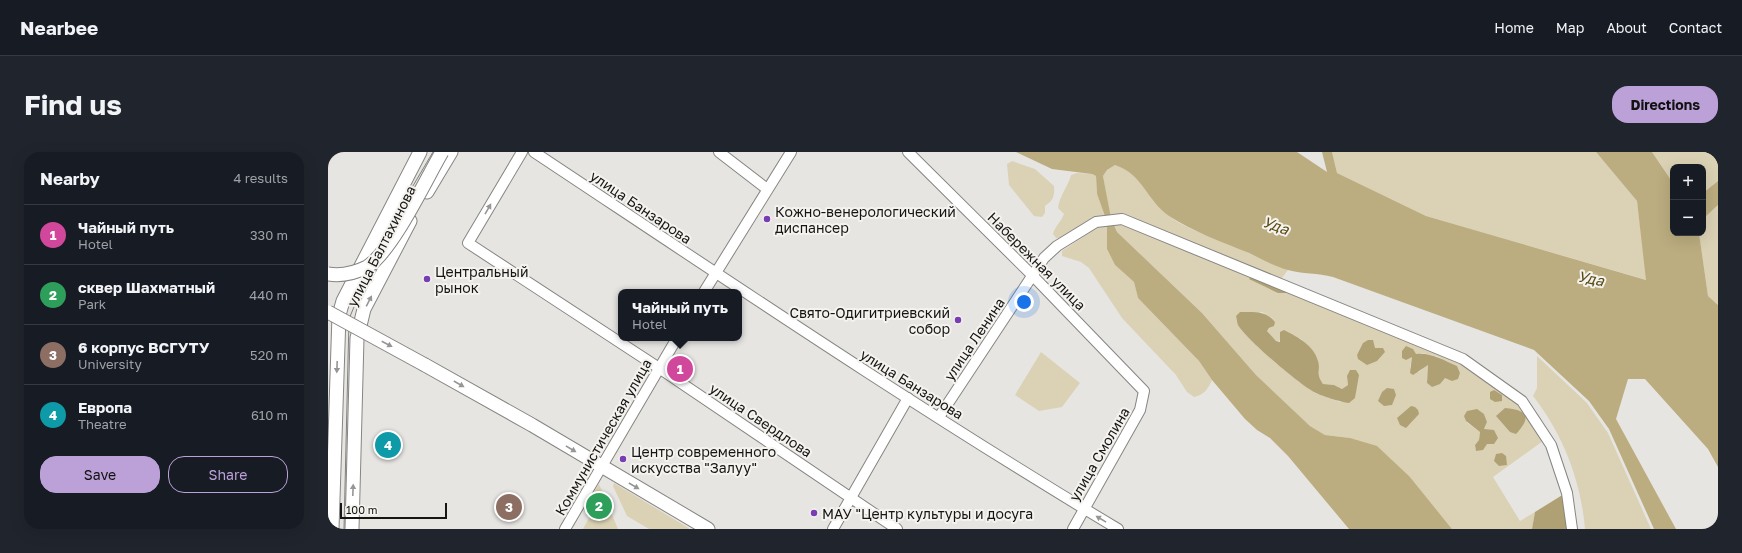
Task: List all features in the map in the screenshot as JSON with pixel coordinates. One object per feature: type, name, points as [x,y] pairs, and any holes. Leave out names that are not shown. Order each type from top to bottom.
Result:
[{"type":"main road","name":"улица Балтахинова","points":[[332,529],[339,315],[343,301],[420,152]]},
{"type":"main road","points":[[328,274],[343,274],[359,270],[366,267],[379,256],[393,238],[442,152]]},
{"type":"main road","name":"улица Балтахинова","points":[[352,529],[357,338],[360,323],[364,309],[414,213],[451,152]]},
{"type":"main road","points":[[328,312],[532,424],[600,466],[708,529]]},
{"type":"street","name":"улица Свердлова","points":[[522,152],[468,243],[659,368],[897,529]]},
{"type":"street","name":"улица Банзарова","points":[[534,152],[741,289]]},
{"type":"street","points":[[719,152],[767,189]]},
{"type":"street","points":[[706,289],[791,152]]},
{"type":"street","name":"Набережная улица","points":[[908,152],[1033,276],[1144,391]]},
{"type":"street","name":"улица Ленина","points":[[938,417],[1044,258],[1057,246],[1096,222],[1122,219],[1463,359],[1522,401],[1551,445],[1568,493],[1572,529]]},
{"type":"street","name":"улица Банзарова","points":[[742,290],[908,398],[1118,529]]},
{"type":"street","name":"Коммунистическая улица","points":[[565,529],[600,466],[675,341]]},
{"type":"street","name":"улица Смолина","points":[[1073,529],[1140,410],[1144,391]]},
{"type":"street","points":[[833,529],[908,398]]},
{"type":"shaded area","points":[[1332,152],[1596,152],[1637,201],[1647,280],[1426,216],[1337,173]]},
{"type":"shaded area","points":[[1652,152],[1718,152],[1718,181],[1706,191],[1706,164],[1670,164],[1670,179]]},
{"type":"shaded area","points":[[1012,161],[1035,169],[1054,186],[1053,198],[1045,206],[1045,213],[1042,217],[1034,216],[1009,185],[1007,164]]},
{"type":"shaded area","points":[[1115,165],[1124,169],[1138,180],[1161,209],[1179,222],[1288,270],[1281,279],[1123,214],[1110,215],[1103,176],[1107,170]]},
{"type":"shaded area","points":[[1077,173],[1092,174],[1096,176],[1097,194],[1105,216],[1095,217],[1059,238],[1056,238],[1053,234],[1054,231],[1064,214],[1058,208],[1060,200],[1071,175]]},
{"type":"shaded area","points":[[1718,205],[1718,305],[1708,296],[1699,236],[1706,236],[1706,216]]},
{"type":"shaded area","points":[[1113,223],[1122,223],[1252,276],[1250,279],[1285,289],[1448,358],[1477,373],[1521,408],[1543,441],[1493,477],[1520,521],[1535,512],[1532,529],[1452,529],[1410,477],[1350,438],[1325,435],[1310,426],[1256,375],[1202,313],[1117,232]],"holes":[[[1262,312],[1272,318],[1275,322],[1267,331],[1276,341],[1300,338],[1316,355],[1319,376],[1323,384],[1334,385],[1342,389],[1348,385],[1347,376],[1356,388],[1355,398],[1340,402],[1315,393],[1236,316]],[[1422,353],[1436,356],[1457,366],[1460,373],[1445,378],[1432,387],[1427,383],[1428,364],[1419,372],[1410,368],[1412,357]],[[1484,414],[1487,422],[1476,451],[1475,445],[1479,440],[1480,432],[1466,422]]]},
{"type":"shaded area","points":[[1107,226],[1107,249],[1115,265],[1134,282],[1138,298],[1199,361],[1212,380],[1207,389],[1200,395],[1194,397],[1187,392],[1176,375],[1122,318],[1089,268],[1081,262],[1062,256],[1062,251],[1098,227]]},
{"type":"shaded area","points":[[1252,276],[1285,289],[1286,293],[1278,293],[1249,279]]},
{"type":"shaded area","points":[[1240,312],[1259,312],[1268,315],[1275,322],[1274,326],[1269,328],[1267,331],[1276,341],[1280,342],[1280,332],[1284,330],[1299,338],[1309,346],[1316,355],[1319,364],[1319,377],[1323,384],[1334,385],[1342,389],[1348,385],[1347,376],[1350,370],[1356,370],[1359,375],[1355,398],[1349,403],[1331,399],[1314,392],[1297,380],[1273,361],[1243,332],[1238,325],[1236,316]]},
{"type":"shaded area","points":[[1368,340],[1373,340],[1375,348],[1383,348],[1385,352],[1377,361],[1367,365],[1358,359],[1357,355],[1363,343]]},
{"type":"shaded area","points":[[1406,346],[1413,349],[1416,354],[1432,355],[1457,366],[1460,373],[1458,379],[1452,381],[1445,378],[1440,384],[1432,387],[1427,383],[1428,365],[1413,375],[1410,373],[1412,357],[1406,360],[1402,358],[1402,351]]},
{"type":"shaded area","points":[[1041,352],[1080,383],[1062,407],[1039,411],[1015,395]]},
{"type":"shaded area","points":[[1537,356],[1587,403],[1608,433],[1651,529],[1585,529],[1579,493],[1569,459],[1553,426],[1533,396],[1537,388]]},
{"type":"shaded area","points":[[1387,388],[1394,389],[1396,395],[1392,405],[1384,406],[1378,401],[1382,392]]},
{"type":"shaded area","points":[[1494,390],[1502,395],[1502,401],[1495,402],[1490,399],[1490,392]]},
{"type":"shaded area","points":[[1411,406],[1418,410],[1419,414],[1406,428],[1400,425],[1397,418]]},
{"type":"shaded area","points":[[1505,408],[1518,410],[1525,415],[1526,418],[1524,423],[1516,434],[1510,432],[1496,416]]},
{"type":"shaded area","points":[[1477,409],[1484,414],[1487,422],[1484,429],[1494,430],[1498,438],[1494,444],[1487,444],[1483,450],[1476,451],[1475,445],[1479,440],[1480,432],[1466,421],[1464,416],[1467,411]]},
{"type":"shaded area","points":[[1502,453],[1506,456],[1507,465],[1499,466],[1494,461],[1496,454]]},
{"type":"shaded area","points":[[614,483],[689,529],[649,529],[627,516],[613,486]]},
{"type":"shaded area","points":[[599,484],[618,529],[583,529],[594,509],[587,504]]},
{"type":"shaded area","points":[[1564,494],[1567,529],[1532,529],[1535,512]]},
{"type":"water","name":"Уда","points":[[1016,152],[1297,152],[1327,172],[1322,152],[1332,152],[1337,173],[1426,216],[1646,280],[1637,201],[1596,152],[1652,152],[1670,179],[1670,236],[1699,236],[1708,296],[1718,305],[1718,467],[1708,449],[1645,379],[1628,379],[1616,419],[1676,529],[1654,529],[1609,429],[1589,401],[1534,350],[1333,277],[1283,269],[1273,265],[1188,227],[1169,216],[1155,203],[1139,181],[1124,169],[1115,165],[1107,170],[1103,176],[1111,218],[1106,219],[1097,194],[1096,176],[1092,174],[1052,169]]},
{"type":"water","points":[[1718,181],[1718,205],[1706,216],[1706,200],[1706,191]]},
{"type":"water","points":[[1107,223],[1113,223],[1117,232],[1202,313],[1256,375],[1310,426],[1325,435],[1350,438],[1377,446],[1410,477],[1452,529],[1349,529],[1288,456],[1270,438],[1257,430],[1245,419],[1212,380],[1199,361],[1138,298],[1134,282],[1115,265],[1107,249]]},
{"type":"tram line","points":[[344,529],[349,319],[404,201],[433,152]]},
{"type":"place","name":"Кожно-венерологический диспансер","points":[[767,219]]},
{"type":"place","name":"Центральный рынок","points":[[427,279]]},
{"type":"place","name":"Свято-Одигитриевский собор","points":[[958,320]]},
{"type":"place","name":"Чайный путь","points":[[680,369]]},
{"type":"place","name":"Европа","points":[[388,445]]},
{"type":"place","name":"Центр современного искусства \"Залуу\"","points":[[623,459]]},
{"type":"place","name":"сквер Шахматный","points":[[599,506]]},
{"type":"place","name":"6 корпус ВСГУТУ","points":[[509,507]]},
{"type":"place","name":"МАУ \"Центр культуры и досуга","points":[[814,513]]}]
